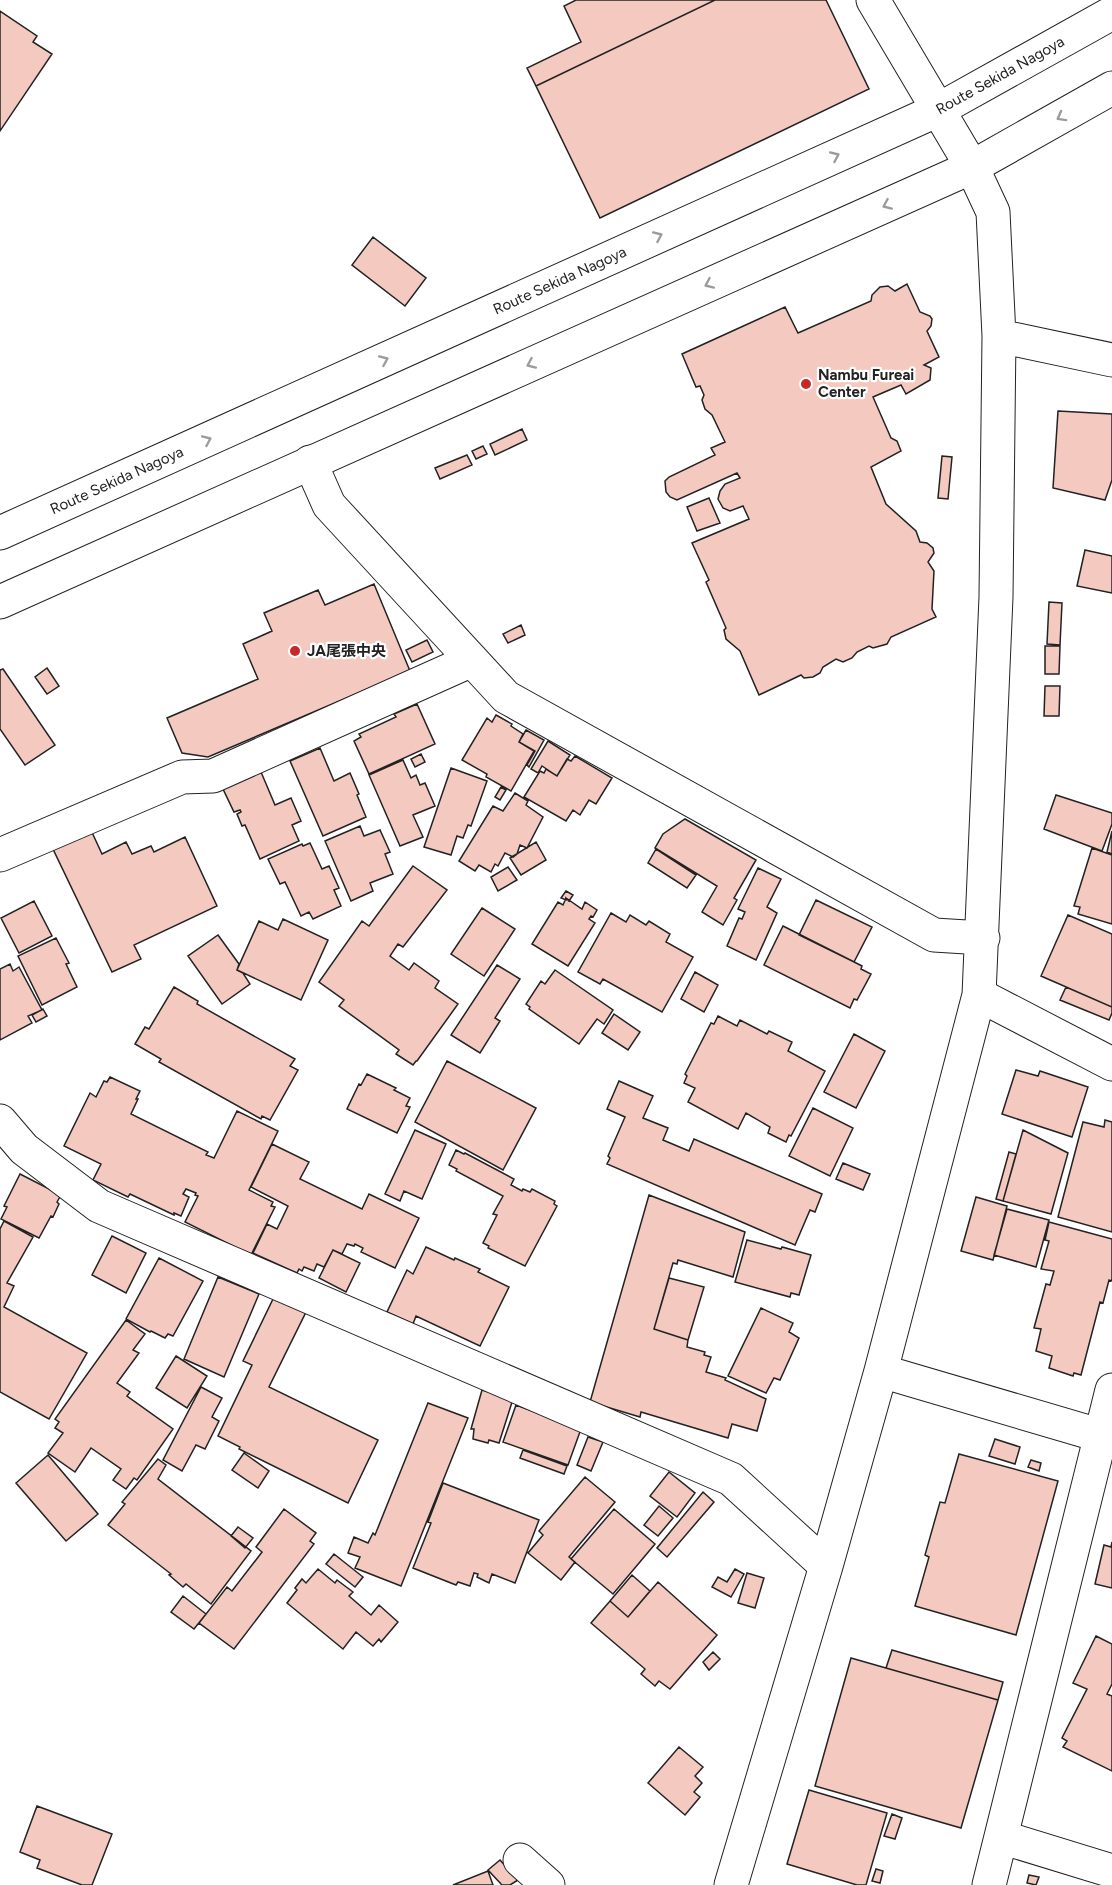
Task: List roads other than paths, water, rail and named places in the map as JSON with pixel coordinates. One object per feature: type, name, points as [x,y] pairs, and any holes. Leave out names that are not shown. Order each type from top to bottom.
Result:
[{"type":"street","points":[[731,1885],[826,1566],[881,1371],[979,995],[996,597],[999,336],[993,212],[972,167],[873,0]]},
{"type":"street","name":"Route Sekida Nagoya","points":[[0,533],[938,110],[1112,13]]},
{"type":"street","points":[[0,602],[972,167],[1112,88]]},
{"type":"street","points":[[999,336],[1112,360]]},
{"type":"street","points":[[310,462],[329,505],[506,697],[934,935],[983,938]]},
{"type":"street","points":[[0,855],[182,777],[213,776],[472,660]]},
{"type":"street","points":[[979,995],[1112,1064]]},
{"type":"street","points":[[0,1121],[24,1149],[99,1206],[731,1479],[826,1566]]},
{"type":"street","points":[[881,1371],[1106,1437]]},
{"type":"street","points":[[989,1885],[1106,1437],[1112,1390]]},
{"type":"street","points":[[1002,1837],[1112,1871]]},
{"type":"street","points":[[520,1860],[548,1885]]},
{"type":"place","name":"Nambu Fureai Center","points":[[806,384]]},
{"type":"place","name":"JA尾張中央","points":[[295,651]]}]
